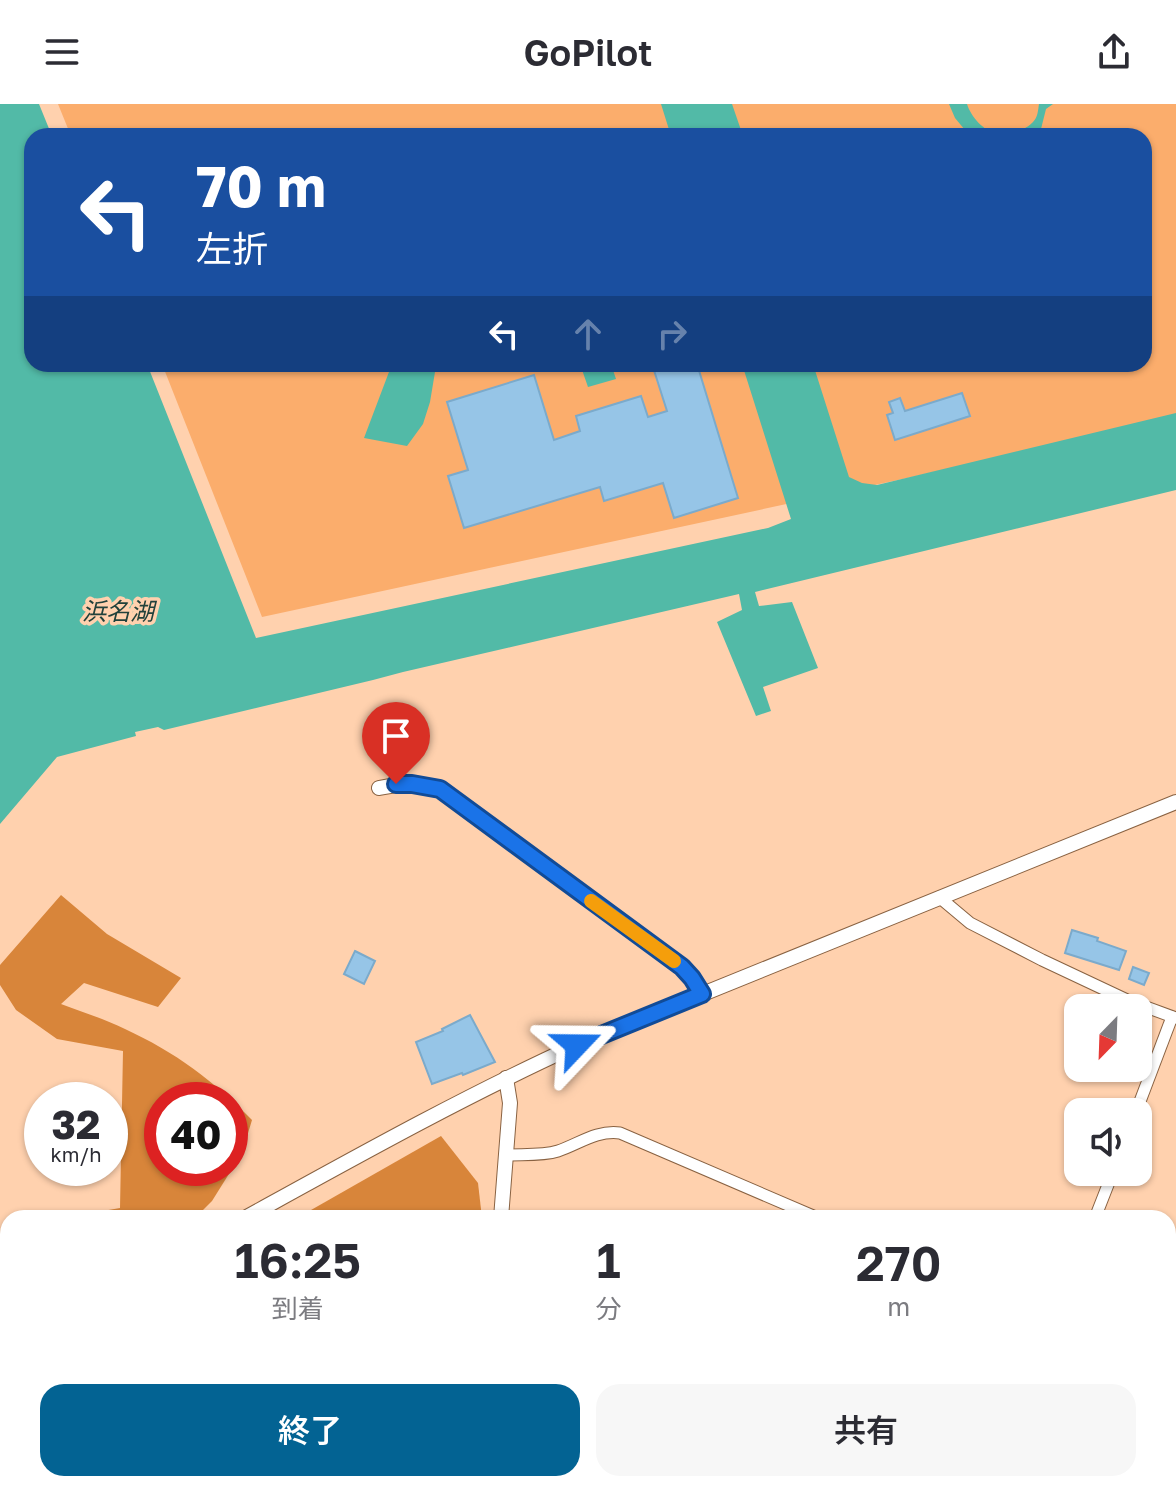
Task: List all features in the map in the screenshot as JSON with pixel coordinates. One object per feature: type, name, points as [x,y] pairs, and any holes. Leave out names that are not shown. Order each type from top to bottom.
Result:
[{"type":"street","points":[[379,788],[412,784],[440,789],[682,967],[702,994]]},
{"type":"street","points":[[260,1210],[392,1137],[577,1045],[1176,802]]},
{"type":"street","points":[[939,897],[970,923],[1006,942],[1127,1000],[1174,1018],[1142,1098]]},
{"type":"street","points":[[502,1210],[510,1103],[506,1078]]},
{"type":"street","points":[[506,1155],[556,1152],[598,1133],[610,1131],[799,1210]]},
{"type":"street","points":[[1098,1210],[1108,1186]]},
{"type":"shaded area","points":[[58,104],[1176,104],[1176,416],[912,477],[262,617],[165,372],[1152,372],[1152,128],[68,128]]},
{"type":"shaded area","points":[[61,895],[107,934],[181,978],[158,1007],[84,983],[61,1004],[117,1025],[161,1047],[210,1082],[144,1082],[144,1186],[221,1186],[203,1210],[108,1210],[120,1208],[120,1186],[128,1186],[128,1082],[122,1082],[123,1051],[57,1039],[16,1010],[0,985],[0,965]]},
{"type":"shaded area","points":[[441,1136],[478,1183],[481,1210],[311,1210]]},
{"type":"water","name":"浜名湖","points":[[0,104],[39,104],[49,128],[24,128],[24,372],[150,372],[256,638],[768,528],[791,519],[745,372],[816,372],[849,477],[877,485],[1176,413],[1176,490],[755,592],[759,606],[792,602],[818,668],[763,687],[771,711],[756,716],[717,622],[742,610],[739,594],[164,730],[158,727],[135,732],[136,736],[57,757],[0,824]]},
{"type":"water","points":[[661,104],[732,104],[740,128],[668,128]]},
{"type":"water","points":[[949,104],[967,104],[983,127],[963,128]]},
{"type":"water","points":[[1039,104],[1053,104],[1046,109],[1041,128],[1024,128],[1036,118]]},
{"type":"water","points":[[389,372],[435,372],[423,424],[407,446],[364,438]]},
{"type":"water","points":[[583,372],[614,372],[616,379],[588,387]]},
{"type":"building","points":[[655,372],[699,372],[738,498],[674,518],[663,483],[604,501],[600,487],[464,528],[448,476],[468,470],[447,402],[534,375],[554,440],[580,431],[576,416],[641,396],[648,417],[667,411]]},
{"type":"building","points":[[962,393],[970,416],[895,440],[887,415],[893,413],[889,402],[900,398],[905,411]]},
{"type":"building","points":[[1072,930],[1126,951],[1119,970],[1065,953]]},
{"type":"building","points":[[355,951],[375,961],[364,984],[344,974]]},
{"type":"building","points":[[1133,967],[1149,973],[1144,985],[1129,979]]},
{"type":"building","points":[[470,1015],[495,1062],[432,1084],[416,1042]]},
{"type":"slow traffic","points":[[591,901],[674,961]]},
{"type":"route","points":[[396,784],[440,789],[682,967],[702,994],[577,1045]]}]
